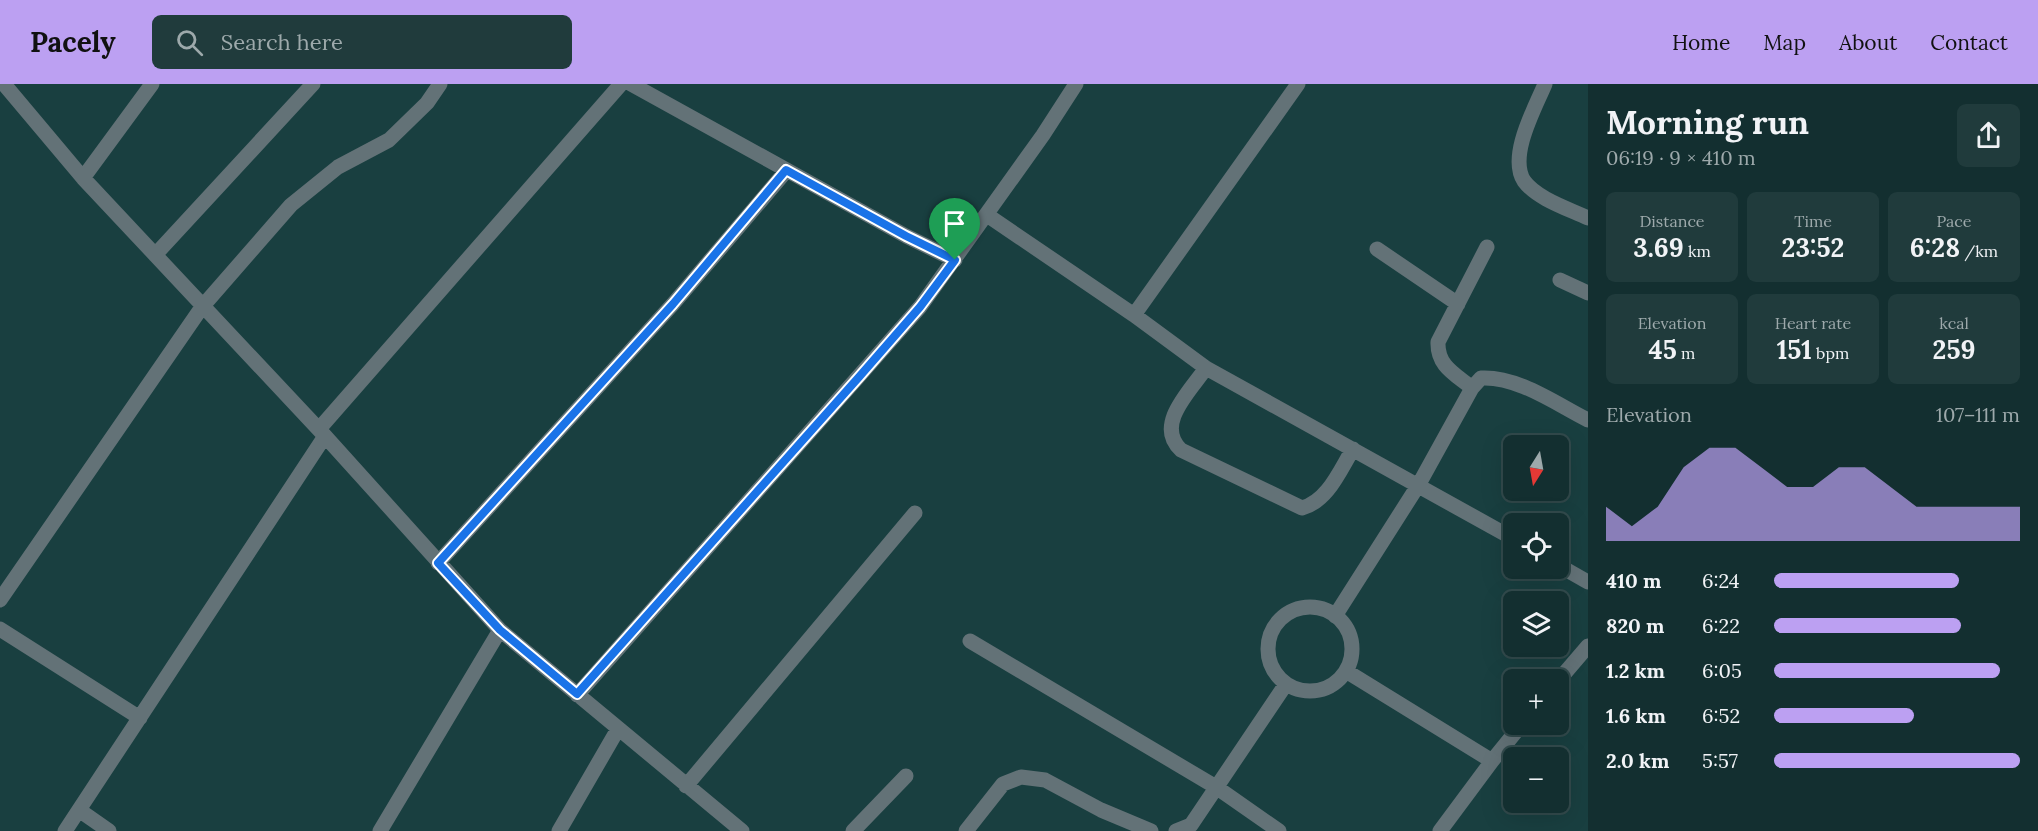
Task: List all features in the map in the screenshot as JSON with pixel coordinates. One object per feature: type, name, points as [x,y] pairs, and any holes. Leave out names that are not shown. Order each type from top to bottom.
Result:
[{"type":"street","points":[[4,84],[83,178],[322,433],[500,630],[742,831]]},
{"type":"street","points":[[83,178],[152,84]]},
{"type":"street","points":[[0,600],[202,307],[291,205],[338,167],[389,140],[427,103],[440,84]]},
{"type":"street","points":[[65,831],[322,433],[621,84]]},
{"type":"street","points":[[631,84],[906,236],[955,260]]},
{"type":"street","points":[[577,694],[920,307],[987,215],[1076,84]]},
{"type":"street","points":[[1134,315],[1298,84]]},
{"type":"street","points":[[1545,84],[1523,137],[1519,156],[1523,180],[1538,193],[1588,218]]},
{"type":"street","points":[[155,255],[306,86]]},
{"type":"street","points":[[438,563],[673,304],[786,170]]},
{"type":"street","points":[[987,215],[1134,315],[1206,368],[1419,484],[1503,533]]},
{"type":"street","points":[[1472,388],[1441,363],[1438,355],[1438,342],[1487,248]]},
{"type":"street","points":[[1377,249],[1458,304]]},
{"type":"street","points":[[1560,280],[1588,293]]},
{"type":"street","points":[[1206,368],[1175,412],[1170,430],[1173,442],[1181,450],[1302,508],[1313,505],[1326,492],[1353,449]]},
{"type":"street","points":[[1335,616],[1419,484],[1472,388],[1481,378],[1494,377],[1516,384],[1588,420]]},
{"type":"street","points":[[686,786],[915,513]]},
{"type":"street","points":[[1569,571],[1588,582]]},
{"type":"street","points":[[1297,610],[1323,610],[1335,616],[1342,623],[1352,641],[1350,661],[1346,671],[1326,688],[1312,691],[1298,690],[1286,684],[1270,663],[1270,637],[1276,625],[1285,616],[1297,610]]},
{"type":"street","points":[[0,630],[140,718]]},
{"type":"street","points":[[380,831],[500,630]]},
{"type":"street","points":[[970,641],[1216,787],[1279,831]]},
{"type":"street","points":[[1568,669],[1588,646]]},
{"type":"street","points":[[1346,671],[1492,761]]},
{"type":"street","points":[[1176,831],[1191,825],[1286,684]]},
{"type":"street","points":[[559,831],[618,729]]},
{"type":"street","points":[[1440,831],[1513,735]]},
{"type":"street","points":[[853,831],[906,776]]},
{"type":"street","points":[[966,831],[1004,784],[1021,777],[1045,780],[1101,810],[1151,831]]},
{"type":"street","points":[[79,810],[109,831]]},
{"type":"route","points":[[786,170],[906,236],[955,260],[920,307],[577,694],[500,630],[438,563],[673,304],[786,170]]}]
